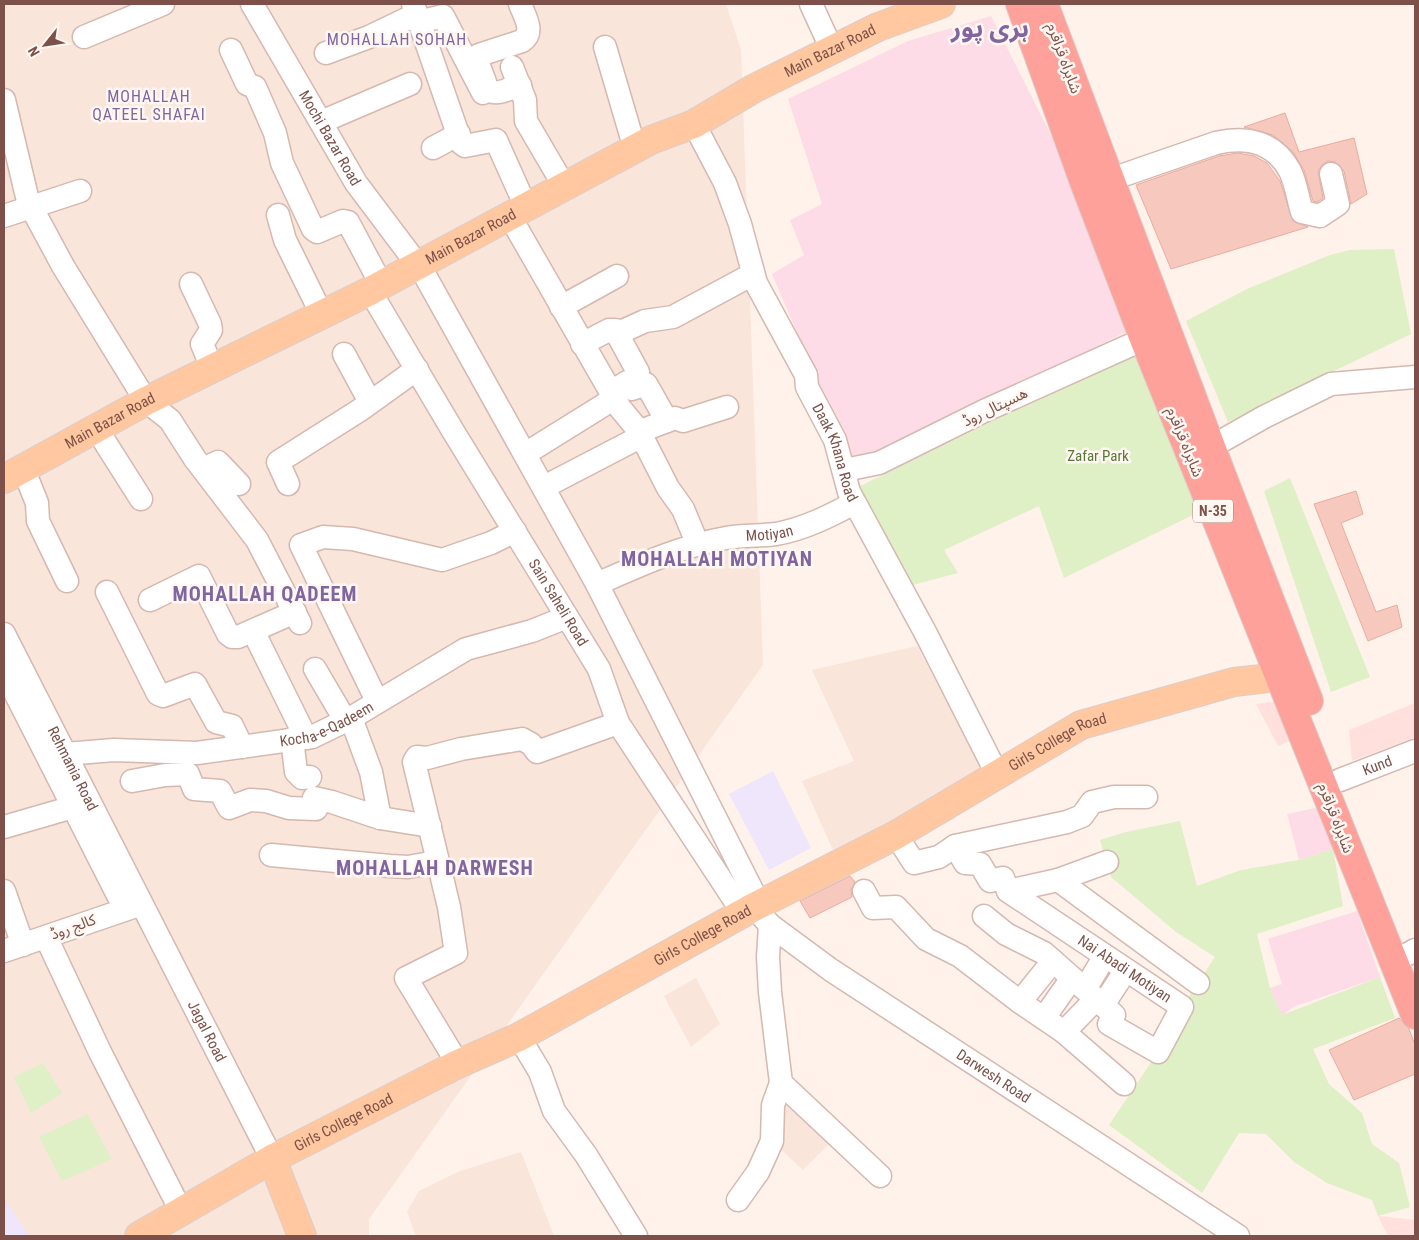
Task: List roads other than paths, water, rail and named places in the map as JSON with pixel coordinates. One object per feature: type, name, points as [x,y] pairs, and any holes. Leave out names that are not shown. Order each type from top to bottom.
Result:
[{"type":"highway","name":"شاہراہ قراقرم","points":[[1020,4],[1084,182],[1144,340],[1415,1015]]},
{"type":"highway","name":"شاہراہ قراقرم","points":[[1044,4],[1211,447],[1340,780],[1410,953],[1415,980]]},
{"type":"main road","name":"Main Bazar Road","points":[[13,473],[146,401],[375,288],[635,149],[694,124],[753,89],[895,19],[941,4]]},
{"type":"main road","name":"Girls College Road","points":[[139,1236],[171,1224],[272,1159],[458,1064],[519,1036],[757,912],[896,835],[1081,725],[1234,682],[1280,678]]},
{"type":"main road","points":[[272,1159],[302,1236]]},
{"type":"street","points":[[84,37],[163,4]]},
{"type":"street","name":"Mochi Bazar Road","points":[[252,4],[356,183],[418,264]]},
{"type":"street","points":[[520,4],[530,32],[528,37],[477,57],[488,90],[493,93],[499,92],[516,76],[525,100],[526,121],[564,186]]},
{"type":"street","points":[[811,4],[832,50]]},
{"type":"street","points":[[326,53],[369,37],[416,13],[444,16],[481,91],[483,93],[488,90]]},
{"type":"street","points":[[416,13],[462,145],[466,146],[496,140],[518,211],[561,307],[613,395],[642,436],[668,488],[683,509],[698,545]]},
{"type":"street","points":[[605,47],[635,149]]},
{"type":"street","name":"Sain Saheli Road","points":[[230,50],[247,84],[255,87],[275,134],[282,163],[313,229],[317,232],[343,221],[348,222],[375,288],[417,369],[600,670],[618,722],[757,912]]},
{"type":"street","points":[[321,122],[410,84]]},
{"type":"street","points":[[4,100],[31,206],[63,266],[146,401],[170,420],[203,469],[257,540],[297,617],[238,637],[232,637],[228,634],[199,576],[150,600]]},
{"type":"street","name":"Daak Khana Road","points":[[694,124],[725,183],[740,224],[756,283],[806,375],[806,387],[835,440],[839,460],[845,470],[849,492],[854,503],[921,625],[997,774]]},
{"type":"street","points":[[432,148],[459,134]]},
{"type":"street","points":[[1109,180],[1216,143],[1232,139],[1258,141],[1279,156],[1290,171],[1302,212],[1320,216],[1338,204],[1331,174]]},
{"type":"street","points":[[4,216],[80,191]]},
{"type":"street","points":[[278,216],[285,240],[321,313]]},
{"type":"street","points":[[418,264],[596,584],[757,912],[768,957],[770,992],[781,1083],[774,1106],[772,1141],[758,1172],[738,1200]]},
{"type":"street","points":[[582,344],[609,330],[624,330],[645,322],[673,317],[753,274]]},
{"type":"street","points":[[561,307],[617,276]]},
{"type":"street","points":[[191,284],[210,324],[210,330],[202,344],[212,368]]},
{"type":"street","points":[[615,330],[638,372]]},
{"type":"street","name":"ھسپتال روڈ","points":[[845,470],[879,463],[1022,393],[1144,340]]},
{"type":"street","points":[[344,354],[370,402]]},
{"type":"street","points":[[288,484],[278,462],[417,369]]},
{"type":"street","points":[[1211,447],[1264,417],[1331,384],[1415,377]]},
{"type":"street","points":[[525,454],[613,395],[627,382],[632,389],[646,384],[667,421]]},
{"type":"street","points":[[544,488],[642,436],[646,429],[675,418],[683,421],[727,407]]},
{"type":"street","points":[[96,428],[141,499]]},
{"type":"street","points":[[203,469],[218,462],[239,484]]},
{"type":"street","points":[[13,473],[37,503],[38,521],[68,581]]},
{"type":"street","name":"Motiyan","points":[[596,584],[654,558],[698,545],[727,538],[776,534],[812,524],[854,503]]},
{"type":"street","points":[[377,701],[301,545],[323,537],[354,539],[442,560],[491,543],[514,531]]},
{"type":"street","points":[[107,592],[158,694],[163,696],[195,684],[216,722],[232,726],[242,747]]},
{"type":"street","name":"Kocha-e-Qadeem","points":[[65,754],[114,750],[197,753],[299,739],[348,719],[466,649],[532,631],[567,616]]},
{"type":"street","name":"Rehmania Road","points":[[4,634],[65,754],[134,906]]},
{"type":"street","points":[[257,639],[299,739],[296,772],[302,778],[310,777]]},
{"type":"street","points":[[315,670],[348,719],[371,772],[380,818]]},
{"type":"street","points":[[4,671],[73,807],[134,906]]},
{"type":"street","points":[[458,1064],[406,978],[456,953],[449,907],[436,862],[430,826],[414,762],[417,757],[427,758],[460,749],[522,739],[532,744],[537,752],[618,722]]},
{"type":"street","name":"Kund","points":[[1340,780],[1415,751]]},
{"type":"street","points":[[132,781],[165,775],[188,774],[194,789],[220,791],[229,808],[250,800],[266,801],[289,808],[316,809],[314,798],[380,818],[430,826]]},
{"type":"street","points":[[896,835],[914,863],[939,857],[955,846],[1067,822],[1082,816],[1092,802],[1114,797],[1146,797]]},
{"type":"street","points":[[4,827],[73,807]]},
{"type":"street","name":"Nai Abadi Motiyan","points":[[955,846],[965,863],[980,864],[990,881],[1003,878],[1008,891],[1182,1007],[1158,1052],[1109,1024],[1114,1015],[1089,993]]},
{"type":"street","points":[[271,855],[408,867],[436,862]]},
{"type":"street","points":[[1008,891],[1058,880],[1107,862]]},
{"type":"street","name":"Nai Abadi Motiyan","points":[[1058,880],[1198,983]]},
{"type":"street","points":[[4,891],[14,948]]},
{"type":"street","points":[[864,891],[873,908],[896,907],[926,939],[960,956],[1020,1002],[1064,1032],[1124,1084]]},
{"type":"street","name":"کالج روڈ","points":[[14,948],[134,906]]},
{"type":"street","name":"Jagal Road","points":[[134,906],[272,1159]]},
{"type":"street","name":"Darwesh Road","points":[[757,912],[840,975],[1238,1236]]},
{"type":"street","points":[[984,916],[1006,934],[1044,953],[1089,993]]},
{"type":"street","points":[[46,936],[100,1052],[171,1224]]},
{"type":"street","points":[[1064,1032],[1089,993],[1105,956]]},
{"type":"street","points":[[1020,1002],[1053,961]]},
{"type":"street","points":[[1044,1018],[1126,970]]},
{"type":"street","points":[[519,1036],[540,1072],[554,1111],[586,1155],[636,1236]]},
{"type":"street","points":[[781,1083],[880,1176]]},
{"type":"district","name":"ہری پور","points":[[990,28]]},
{"type":"district","name":"MOHALLAH SOHAH","points":[[397,39]]},
{"type":"district","name":"MOHALLAH QATEEL SHAFAI","points":[[149,105]]},
{"type":"district","name":"MOHALLAH MOTIYAN","points":[[717,559]]},
{"type":"district","name":"MOHALLAH QADEEM","points":[[265,594]]},
{"type":"district","name":"MOHALLAH DARWESH","points":[[435,868]]},
{"type":"park label","name":"Zafar Park","points":[[1098,456]]}]
